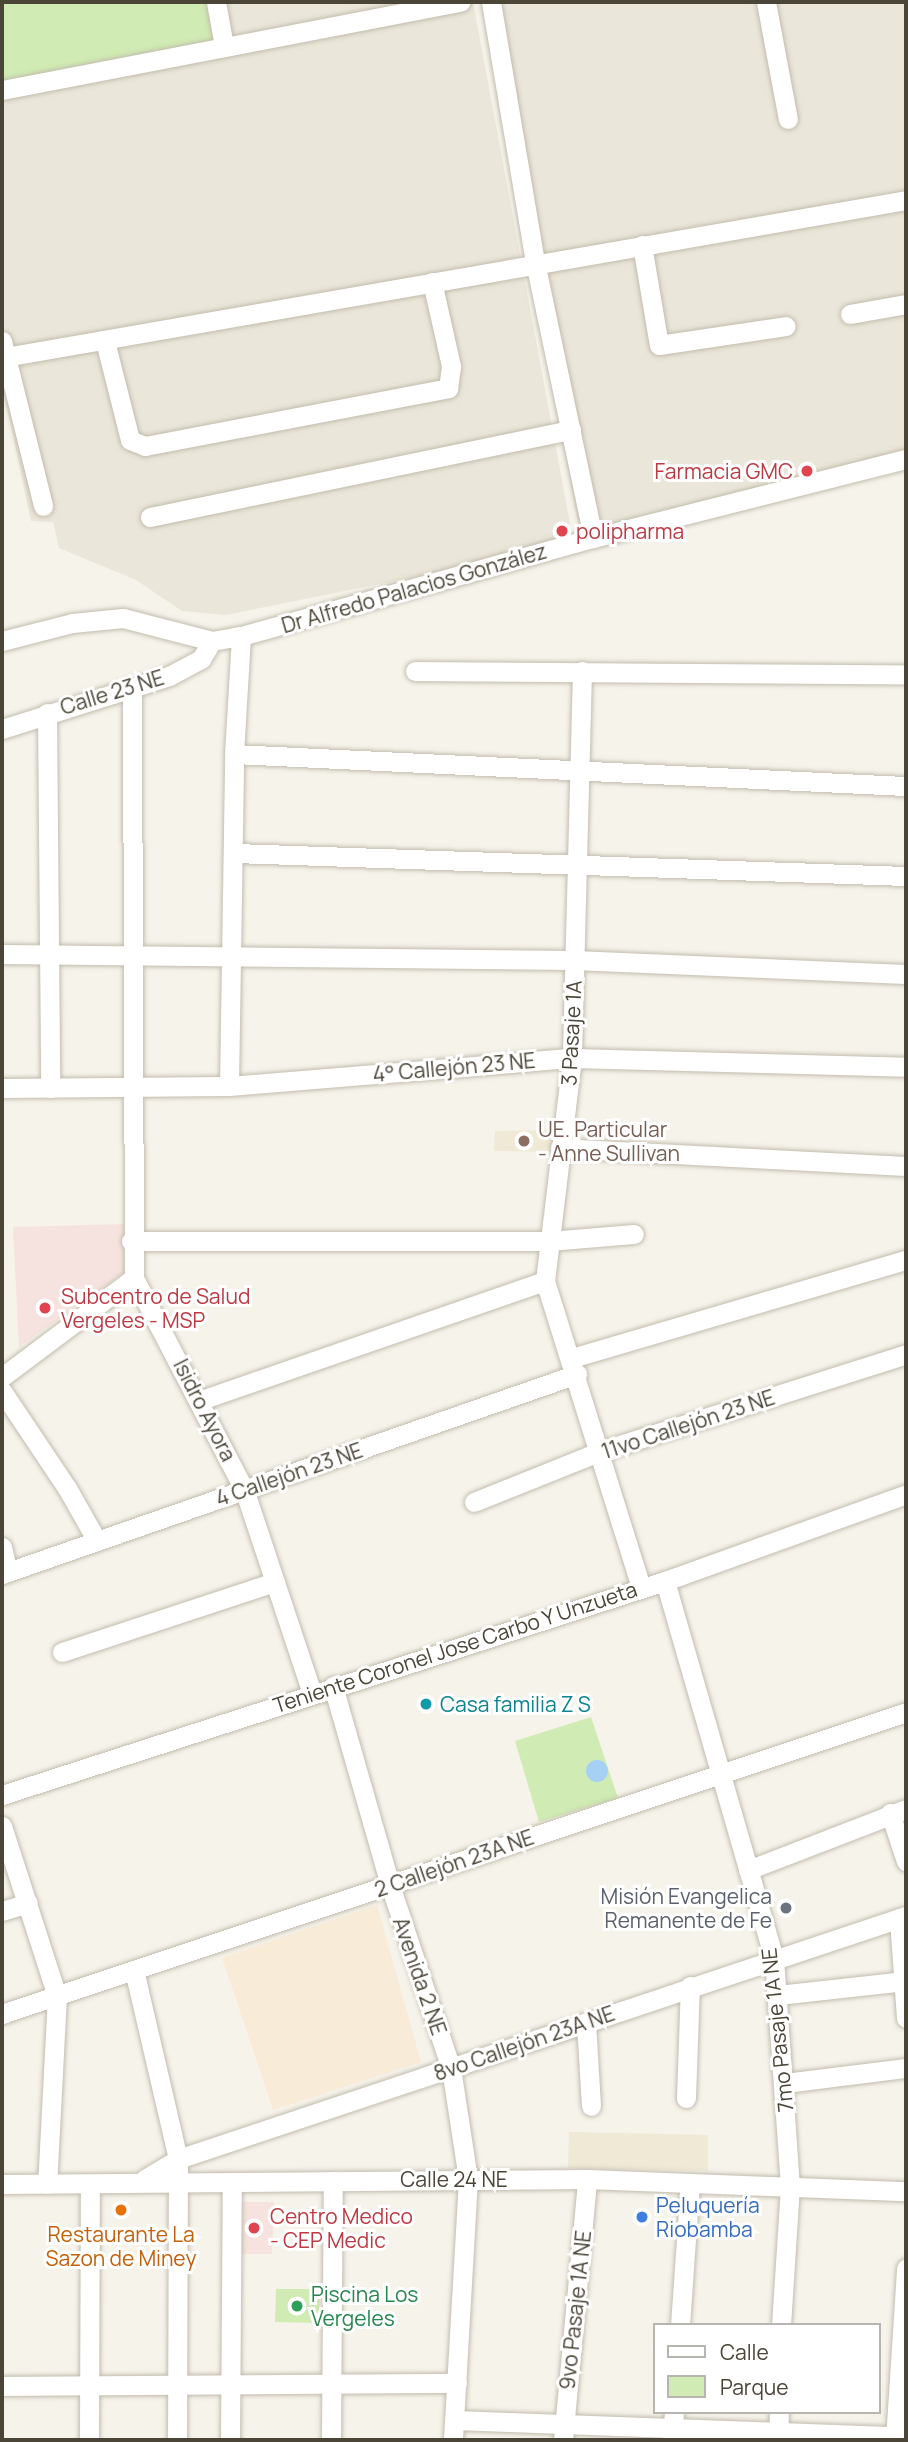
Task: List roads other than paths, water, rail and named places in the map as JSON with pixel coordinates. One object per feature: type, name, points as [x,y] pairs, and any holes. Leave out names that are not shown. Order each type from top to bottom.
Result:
[{"type":"street","points":[[216,2],[224,46]]},
{"type":"street","points":[[2,90],[461,2]]},
{"type":"street","points":[[491,2],[535,262],[593,538]]},
{"type":"street","points":[[766,2],[788,119]]},
{"type":"street","points":[[43,506],[3,349],[105,341],[535,262],[906,200]]},
{"type":"street","points":[[642,245],[659,345],[786,326]]},
{"type":"street","points":[[105,341],[130,440],[137,445],[159,443],[448,388],[452,366],[432,282]]},
{"type":"street","points":[[850,314],[906,304]]},
{"type":"street","points":[[150,517],[571,430]]},
{"type":"street","name":"Dr Alfredo Palacios González","points":[[2,640],[72,623],[123,618],[212,641],[241,636],[593,538],[906,459]]},
{"type":"street","points":[[229,1086],[234,853],[233,754],[241,636]]},
{"type":"street","name":"Calle 23 NE","points":[[2,729],[157,681],[201,659],[212,641]]},
{"type":"street","points":[[415,671],[906,674]]},
{"type":"street","name":"3 Pasaje 1A","points":[[582,671],[572,1058],[545,1281],[601,1451],[641,1588]]},
{"type":"street","name":"Isidro Ayora","points":[[132,687],[134,958],[131,1241],[134,1278],[201,1400],[244,1489],[312,1693]]},
{"type":"street","points":[[47,713],[50,1088]]},
{"type":"street","points":[[233,754],[906,786]]},
{"type":"street","points":[[234,853],[906,876]]},
{"type":"street","points":[[2,954],[134,958],[574,960],[906,974]]},
{"type":"street","name":"4° Callejón 23 NE","points":[[2,1088],[229,1086],[572,1058],[906,1067]]},
{"type":"street","points":[[560,1148],[906,1166]]},
{"type":"street","points":[[131,1241],[548,1241],[634,1234]]},
{"type":"street","name":"4 Callejón 23 NE","points":[[5,1573],[244,1489],[574,1366],[906,1260]]},
{"type":"street","points":[[2,1377],[134,1278]]},
{"type":"street","points":[[201,1400],[545,1281]]},
{"type":"street","name":"11vo Callejón 23 NE","points":[[474,1502],[601,1451],[906,1354]]},
{"type":"street","points":[[2,1391],[67,1488],[97,1541]]},
{"type":"street","name":"Teniente Coronel Jose Carbo Y Unzueta","points":[[2,1795],[665,1581],[906,1494]]},
{"type":"street","points":[[2,1547],[5,1573]]},
{"type":"street","name":"7mo Pasaje 1A NE","points":[[665,1581],[774,1958],[785,2083],[790,2186],[781,2323]]},
{"type":"street","points":[[62,1652],[275,1582]]},
{"type":"street","name":"Avenida 2 NE","points":[[333,1686],[390,1885],[452,2068],[468,2179],[453,2440]]},
{"type":"street","name":"2 Callejón 23A NE","points":[[2,2014],[722,1771],[906,1712]]},
{"type":"street","points":[[748,1870],[898,1811],[906,1861]]},
{"type":"street","points":[[2,1826],[57,1996],[47,2185]]},
{"type":"street","points":[[2,1911],[28,1903]]},
{"type":"street","points":[[903,1917],[906,2018]]},
{"type":"street","name":"8vo Callejón 23A NE","points":[[145,2179],[178,2159],[903,1917]]},
{"type":"street","points":[[134,1970],[178,2159],[177,2440]]},
{"type":"street","points":[[778,1994],[905,1981]]},
{"type":"street","points":[[687,2098],[691,1986]]},
{"type":"street","points":[[586,2022],[591,2106]]},
{"type":"street","points":[[785,2083],[906,2068]]},
{"type":"street","name":"Calle 24 NE","points":[[2,2184],[90,2185],[145,2179],[232,2182],[587,2179],[906,2191]]},
{"type":"street","name":"9vo Pasaje 1A NE","points":[[563,2433],[587,2179]]},
{"type":"street","points":[[331,2440],[333,2180]]},
{"type":"street","points":[[230,2440],[232,2182]]},
{"type":"street","points":[[680,2323],[690,2183]]},
{"type":"street","points":[[89,2440],[90,2185]]},
{"type":"street","points":[[455,2420],[563,2433],[673,2427],[778,2437],[896,2438],[906,2268]]},
{"type":"street","points":[[2,2386],[457,2382]]},
{"type":"street","points":[[778,2437],[779,2414]]},
{"type":"water","points":[[597,1760],[605,1763],[608,1771],[605,1779],[597,1782],[589,1779],[586,1771],[589,1763]]},
{"type":"place","name":"Farmacia GMC","points":[[807,471]]},
{"type":"place","name":"polipharma","points":[[562,531]]},
{"type":"place","name":"UE. Particular - Anne Sullivan","points":[[524,1141]]},
{"type":"place","name":"Subcentro de Salud Vergeles - MSP","points":[[45,1308]]},
{"type":"place","name":"Casa familia Z S","points":[[426,1704]]},
{"type":"place","name":"Misión Evangelica Remanente de Fe","points":[[786,1908]]},
{"type":"place","name":"Restaurante La Sazon de Miney","points":[[121,2210]]},
{"type":"place","name":"Peluquería Riobamba","points":[[642,2217]]},
{"type":"place","name":"Centro Medico - CEP Medic","points":[[254,2228]]},
{"type":"place","name":"Piscina Los Vergeles","points":[[297,2306]]}]
